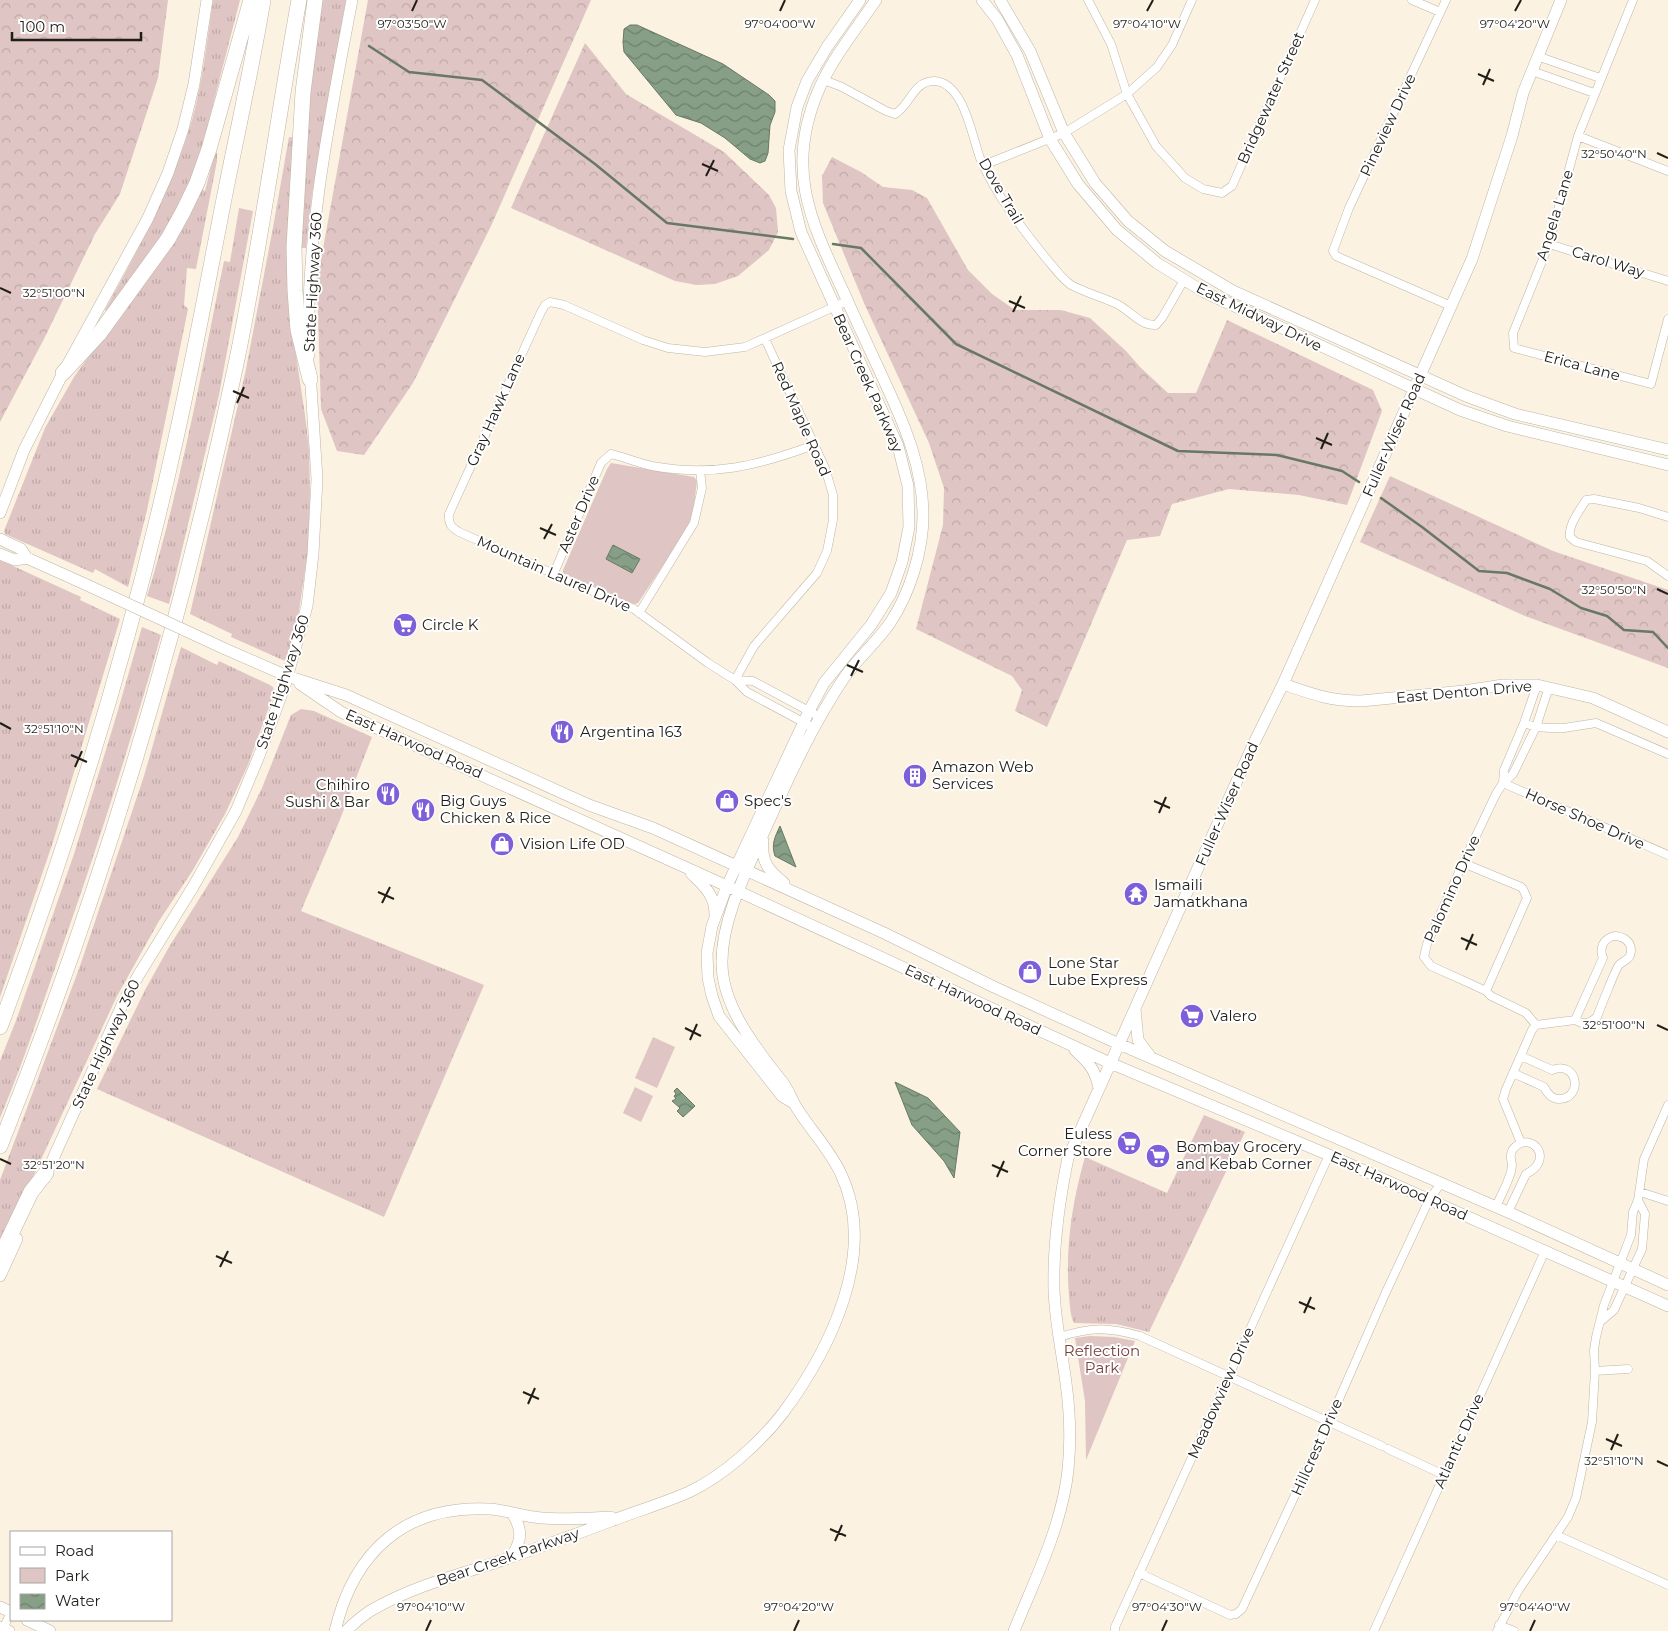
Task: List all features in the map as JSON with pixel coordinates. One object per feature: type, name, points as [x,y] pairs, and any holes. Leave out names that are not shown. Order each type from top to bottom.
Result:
[{"type":"highway","points":[[63,373],[99,334],[168,238],[183,212],[209,149],[251,0]]},
{"type":"highway","points":[[0,1027],[49,891],[88,769],[156,523],[198,335],[263,0]]},
{"type":"highway","points":[[0,1146],[45,1029],[91,900],[133,769],[192,558],[223,425],[249,300],[299,0]]},
{"type":"highway","points":[[310,379],[298,330],[294,247],[303,92],[315,0]]},
{"type":"highway","points":[[0,1258],[31,1192],[46,1173]]},
{"type":"main road","points":[[0,513],[24,450],[63,373],[135,242],[168,173],[194,84],[207,0]]},
{"type":"main road","name":"State Highway 360","points":[[0,1276],[123,1003],[236,811],[259,756],[288,676],[307,606],[314,554],[317,479],[308,326],[314,224],[352,0]]},
{"type":"main road","name":"Bear Creek Parkway","points":[[346,1631],[367,1613],[406,1594],[445,1578],[512,1557],[692,1490],[726,1468],[761,1439],[799,1390],[836,1322],[849,1282],[856,1240],[852,1203],[844,1179],[832,1155],[792,1102],[782,1096],[719,1016],[712,996],[707,966],[708,940],[715,914],[736,866],[824,683],[871,625],[891,593],[902,562],[909,527],[908,486],[898,446],[801,232],[791,191],[789,150],[797,107],[807,81],[827,47],[860,0]]},
{"type":"main road","name":"Bear Creek Parkway","points":[[792,1102],[790,1091],[761,1053],[726,994],[722,977],[722,945],[727,924],[747,871],[798,758],[846,675],[892,620],[910,582],[919,549],[923,517],[920,476],[901,417],[818,238],[806,201],[803,180],[802,160],[810,114],[830,68],[876,0]]},
{"type":"main road","name":"East Midway Drive","points":[[982,0],[997,19],[1017,56],[1050,139],[1078,184],[1117,230],[1157,263],[1204,292],[1460,410],[1507,426],[1668,466]]},
{"type":"main road","name":"East Midway Drive","points":[[1000,0],[1030,51],[1064,133],[1095,183],[1128,221],[1165,251],[1233,291],[1466,396],[1516,414],[1668,450]]},
{"type":"main road","name":"Fuller-Wiser Road","points":[[1014,1631],[1060,1512],[1068,1471],[1070,1429],[1054,1291],[1054,1266],[1061,1190],[1068,1158],[1253,745],[1284,684],[1472,258],[1512,136],[1523,93],[1561,0]]},
{"type":"main road","name":"East Harwood Road","points":[[0,539],[21,549],[27,558],[223,648],[288,676],[346,695],[589,805],[653,828],[884,933],[994,987],[1119,1044],[1441,1182],[1668,1285]]},
{"type":"main road","name":"East Harwood Road","points":[[0,554],[15,560],[27,558]]},
{"type":"main road","name":"East Harwood Road","points":[[288,676],[341,712],[727,886],[1110,1063],[1329,1155],[1668,1306]]},
{"type":"main road","name":"East Denton Drive","points":[[1284,684],[1322,697],[1352,701],[1464,691],[1503,685],[1543,686],[1593,698],[1668,732]]},
{"type":"main road","points":[[496,782],[503,766]]},
{"type":"main road","points":[[763,834],[762,852],[770,871],[784,883],[816,902]]},
{"type":"main road","points":[[685,867],[710,893],[715,904],[715,914]]},
{"type":"main road","points":[[984,1005],[994,987]]},
{"type":"main road","points":[[1135,1008],[1138,1040],[1153,1059]]},
{"type":"main road","points":[[1068,1043],[1090,1064],[1099,1088]]},
{"type":"main road","name":"Bear Creek Parkway","points":[[334,1631],[339,1611],[354,1578],[368,1558],[403,1527],[429,1515],[454,1510],[490,1509],[542,1518],[620,1517]]},
{"type":"main road","points":[[512,1513],[520,1528],[520,1537],[512,1557]]},
{"type":"main road","points":[[29,1621],[50,1631]]},
{"type":"street","points":[[1088,0],[1111,44],[1127,94]]},
{"type":"street","points":[[984,165],[1064,133],[1127,94],[1157,67],[1172,45],[1192,0]]},
{"type":"street","name":"Bridgewater Street","points":[[1127,94],[1156,146],[1185,178],[1203,188],[1222,193],[1232,186],[1315,0]]},
{"type":"street","points":[[1412,0],[1440,12]]},
{"type":"street","name":"Pineview Drive","points":[[1446,0],[1349,208],[1333,251],[1336,256],[1451,306]]},
{"type":"street","name":"Angela Lane","points":[[1514,348],[1513,333],[1549,244],[1578,136],[1633,0]]},
{"type":"street","points":[[1537,56],[1600,78]]},
{"type":"street","points":[[1532,71],[1594,94]]},
{"type":"street","name":"Dove Trail","points":[[824,80],[895,114],[900,111],[924,82],[934,81],[943,83],[961,101],[984,165],[1000,196],[1027,235],[1070,284],[1118,304],[1147,326],[1156,325],[1162,318],[1184,280]]},
{"type":"street","points":[[1578,136],[1667,169]]},
{"type":"street","name":"Carol Way","points":[[1549,244],[1668,281]]},
{"type":"street","points":[[765,339],[847,301]]},
{"type":"street","name":"Gray Hawk Lane","points":[[448,521],[449,514],[541,312],[545,305],[550,302],[564,305],[643,340],[668,348],[705,352],[745,347],[765,339]]},
{"type":"street","name":"Erica Lane","points":[[1514,348],[1651,384],[1668,319]]},
{"type":"street","name":"Red Maple Road","points":[[735,680],[754,646],[817,573],[827,551],[833,520],[833,495],[825,468],[765,339]]},
{"type":"street","points":[[640,613],[694,523],[702,488],[700,470],[720,470],[746,466],[773,460],[814,445]]},
{"type":"street","name":"Aster Drive","points":[[554,573],[601,463],[606,457],[611,454],[651,466],[700,470]]},
{"type":"street","points":[[1668,517],[1639,508],[1594,499],[1586,500],[1569,532],[1570,537],[1576,542],[1647,561],[1668,576]]},
{"type":"street","name":"Mountain Laurel Drive","points":[[448,521],[459,532],[640,613],[708,663],[735,680],[747,692],[814,728]]},
{"type":"street","name":"Mountain Laurel Drive","points":[[735,680],[753,681],[820,717]]},
{"type":"street","name":"Palomino Drive","points":[[1503,783],[1504,770],[1524,723],[1543,686]]},
{"type":"street","name":"Palomino Drive","points":[[1536,1025],[1526,1013],[1491,996],[1486,991],[1431,966],[1424,956],[1463,863],[1496,794],[1503,783],[1513,774],[1536,727],[1543,686]]},
{"type":"street","points":[[1524,723],[1536,727],[1564,728],[1596,723],[1668,754]]},
{"type":"street","name":"Horse Shoe Drive","points":[[1503,783],[1668,855]]},
{"type":"street","points":[[1463,863],[1521,887],[1524,889],[1527,898],[1486,991]]},
{"type":"street","points":[[1521,1143],[1504,1099],[1532,1030],[1536,1025],[1575,1020],[1582,1023],[1590,1023],[1597,1017],[1619,965],[1630,956],[1630,946],[1624,938],[1620,936],[1610,937],[1603,944],[1601,954],[1603,958],[1575,1020]]},
{"type":"street","points":[[1513,1073],[1544,1087],[1550,1096],[1554,1098],[1560,1099],[1569,1096],[1575,1087],[1574,1077],[1567,1070],[1557,1068],[1552,1070],[1521,1056]]},
{"type":"street","points":[[1514,1631],[1498,1628],[1518,1591],[1568,1518],[1582,1475],[1592,1422],[1595,1371],[1594,1350],[1604,1305],[1631,1235],[1633,1212],[1639,1196],[1644,1159],[1668,1105]]},
{"type":"street","points":[[1496,1207],[1512,1165],[1510,1155],[1512,1150],[1521,1143],[1534,1145],[1538,1149],[1541,1158],[1537,1167],[1526,1174],[1522,1180],[1508,1212]]},
{"type":"street","name":"Meadowview Drive","points":[[1115,1631],[1114,1627],[1329,1155]]},
{"type":"street","name":"Hillcrest Drive","points":[[1139,1573],[1230,1615],[1236,1614],[1242,1609],[1329,1422],[1386,1292],[1429,1200],[1441,1182]]},
{"type":"street","points":[[1639,1196],[1668,1201]]},
{"type":"street","points":[[1601,1321],[1614,1310],[1642,1249],[1645,1214],[1639,1196]]},
{"type":"street","name":"Atlantic Drive","points":[[1374,1631],[1545,1251]]},
{"type":"street","points":[[1059,1337],[1084,1330],[1119,1330],[1140,1336],[1444,1475]]},
{"type":"street","points":[[1595,1371],[1628,1369]]},
{"type":"street","points":[[1556,1535],[1668,1585]]},
{"type":"street","points":[[4,1629],[10,1614]]},
{"type":"green space","points":[[0,0],[168,0],[158,78],[120,194],[95,234],[44,339],[0,422]]},
{"type":"green space","points":[[213,0],[240,0],[208,124],[210,127],[206,141],[177,213],[109,313],[105,310],[154,217],[184,145],[199,90]]},
{"type":"green space","points":[[319,0],[346,0],[312,194],[306,248],[299,248],[305,134]]},
{"type":"green space","points":[[368,0],[591,0],[491,226],[413,383],[364,455],[337,451],[321,409],[317,282]]},
{"type":"green space","points":[[585,43],[626,94],[724,152],[769,195],[776,208],[778,232],[769,250],[738,276],[715,284],[697,285],[675,281],[511,208]]},
{"type":"green space","points":[[289,137],[296,138],[294,342],[309,449],[310,495],[308,550],[299,611],[290,654],[285,661],[231,637],[232,634],[190,614],[245,374]]},
{"type":"green space","points":[[215,152],[217,153],[217,161],[196,269],[187,268],[184,305],[188,309],[147,510],[128,587],[95,569],[93,573],[5,534],[4,531],[45,428],[74,377],[208,172],[203,190],[205,191]]},
{"type":"green space","points":[[832,157],[861,172],[883,187],[912,190],[927,198],[968,270],[992,294],[1015,310],[1061,310],[1090,318],[1168,393],[1196,393],[1227,320],[1373,390],[1382,411],[1347,505],[1299,495],[1229,489],[1172,504],[1160,536],[1127,540],[1047,727],[1015,711],[1022,690],[1012,676],[916,629],[943,525],[944,488],[929,443],[864,303],[823,203],[822,176]]},
{"type":"green space","points":[[239,208],[253,211],[219,395],[169,604],[147,596],[180,472],[224,261],[230,262]]},
{"type":"green space","points":[[611,463],[694,477],[697,481],[692,522],[638,603],[632,605],[563,573]]},
{"type":"green space","points":[[1390,476],[1553,551],[1668,590],[1668,668],[1525,616],[1360,542]]},
{"type":"green space","points":[[0,560],[81,597],[80,600],[120,619],[53,842],[0,997]]},
{"type":"green space","points":[[142,627],[161,635],[92,862],[18,1073],[0,1118],[0,1061],[17,1018],[74,854]]},
{"type":"green space","points":[[181,647],[217,665],[219,661],[270,685],[273,687],[274,693],[248,765],[225,814],[193,870],[159,921],[117,996],[0,1248],[0,1180],[80,966],[144,776]]},
{"type":"green space","points":[[301,709],[314,711],[372,737],[339,822],[301,911],[484,985],[384,1217],[97,1089],[145,990],[169,947],[238,837],[262,788],[291,715]]},
{"type":"green space","points":[[653,1037],[675,1047],[657,1088],[635,1078]]},
{"type":"green space","points":[[635,1087],[653,1096],[641,1122],[623,1113]]},
{"type":"green space","points":[[1204,1115],[1245,1132],[1149,1332],[1116,1324],[1074,1323],[1069,1296],[1069,1243],[1076,1191],[1085,1157],[1167,1193]]},
{"type":"green space","name":"Reflection Park","points":[[1090,1336],[1114,1337],[1135,1341],[1086,1460],[1085,1401],[1075,1338]]},
{"type":"water","points":[[630,25],[637,25],[723,64],[775,101],[775,112],[770,125],[768,153],[765,161],[760,163],[750,159],[725,138],[701,123],[676,115],[624,52],[624,29]]},
{"type":"water","points":[[613,545],[640,559],[632,573],[606,559]]},
{"type":"water","points":[[780,826],[796,867],[775,856],[775,837]]},
{"type":"water","points":[[895,1082],[928,1098],[960,1132],[954,1178],[944,1161],[912,1125]]},
{"type":"water","points":[[677,1088],[695,1106],[683,1117],[677,1111],[680,1108],[672,1101],[676,1099],[674,1091]]},
{"type":"waterway","points":[[369,46],[409,72],[482,80],[595,164],[667,223],[793,239]]},
{"type":"waterway","points":[[833,244],[861,248],[956,344],[1178,451],[1277,455],[1342,471],[1359,482]]},
{"type":"waterway","points":[[1381,498],[1479,571],[1507,573],[1550,589],[1581,608],[1607,616],[1624,630],[1653,632],[1668,648]]},
{"type":"place","name":"Circle K","points":[[405,625]]},
{"type":"place","name":"Argentina 163","points":[[562,732]]},
{"type":"place","name":"Amazon Web Services","points":[[915,776]]},
{"type":"place","name":"Chihiro Sushi & Bar","points":[[388,794]]},
{"type":"place","name":"Spec's","points":[[727,801]]},
{"type":"place","name":"Big Guys Chicken & Rice","points":[[423,810]]},
{"type":"place","name":"Vision Life OD","points":[[502,844]]},
{"type":"place","name":"Ismaili Jamatkhana","points":[[1136,894]]},
{"type":"place","name":"Lone Star Lube Express","points":[[1030,972]]},
{"type":"place","name":"Valero","points":[[1192,1016]]},
{"type":"place","name":"Euless Corner Store","points":[[1129,1143]]},
{"type":"place","name":"Bombay Grocery and Kebab Corner","points":[[1158,1156]]}]
